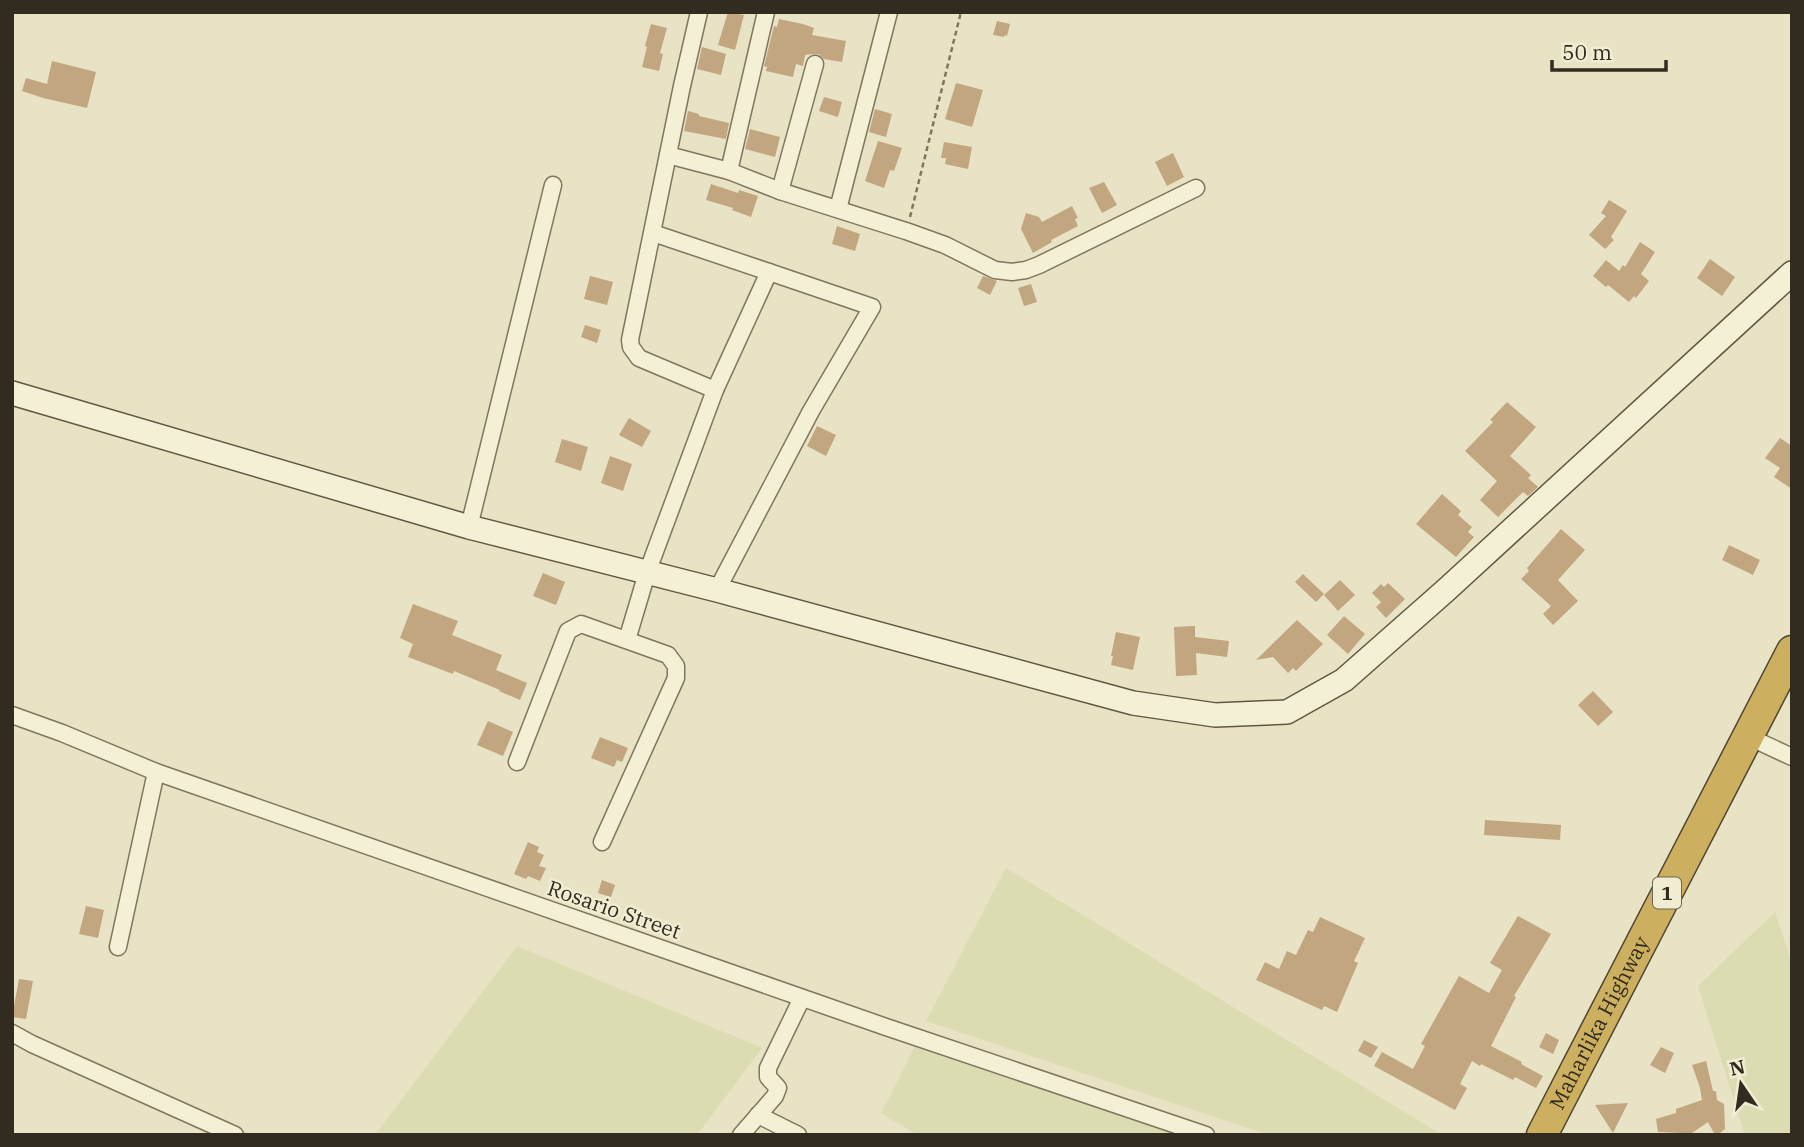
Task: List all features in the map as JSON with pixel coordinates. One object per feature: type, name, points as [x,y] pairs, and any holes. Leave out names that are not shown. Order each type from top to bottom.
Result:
[{"type":"highway","name":"Maharlika Highway","points":[[1542,1135],[1792,652]]},
{"type":"street","points":[[699,12],[630,340],[631,347],[639,358],[715,390]]},
{"type":"street","points":[[729,171],[766,12]]},
{"type":"street","points":[[838,209],[889,12]]},
{"type":"street","points":[[780,191],[814,65]]},
{"type":"street","points":[[668,155],[729,171],[780,191],[906,231],[945,245],[995,270],[1012,272],[1039,265],[1196,188]]},
{"type":"street","points":[[469,527],[553,185]]},
{"type":"street","points":[[653,233],[872,307],[811,411],[717,590]]},
{"type":"street","points":[[627,640],[647,573],[715,390],[769,272]]},
{"type":"street","points":[[12,393],[469,527],[717,590],[1133,703],[1215,715],[1287,712],[1344,680],[1445,591],[1792,272]]},
{"type":"street","points":[[517,762],[568,631],[581,624],[668,655],[677,666],[676,678],[602,842]]},
{"type":"street","name":"Rosario Street","points":[[12,715],[156,772],[802,998],[1206,1135]]},
{"type":"street","points":[[1748,737],[1792,757]]},
{"type":"street","points":[[118,947],[156,772]]},
{"type":"street","points":[[741,1135],[775,1096],[778,1088],[768,1077],[768,1068],[802,998]]},
{"type":"street","points":[[12,1033],[235,1135]]},
{"type":"street","points":[[758,1115],[797,1135]]},
{"type":"path","points":[[906,231],[961,12]]},
{"type":"green space","points":[[1006,868],[1442,1135],[1269,1135],[926,1021]]},
{"type":"green space","points":[[1775,912],[1792,964],[1792,1135],[1745,1135],[1698,986]]},
{"type":"green space","points":[[517,946],[762,1048],[697,1135],[375,1135]]},
{"type":"green space","points":[[915,1046],[1182,1135],[918,1135],[881,1113]]},
{"type":"building","points":[[728,12],[744,15],[735,50],[718,45]]},
{"type":"building","points":[[779,19],[814,28],[812,35],[846,41],[842,62],[813,54],[805,55],[803,66],[796,64],[793,77],[766,71],[767,67],[764,66],[774,26],[777,27]]},
{"type":"building","points":[[997,21],[1010,24],[1007,36],[993,35]]},
{"type":"building","points":[[651,24],[667,28],[660,53],[663,54],[659,71],[642,67]]},
{"type":"building","points":[[702,47],[726,54],[721,75],[697,69]]},
{"type":"building","points":[[52,61],[96,72],[87,108],[22,91],[26,78],[47,84]]},
{"type":"building","points":[[956,83],[983,90],[972,127],[945,119]]},
{"type":"building","points":[[824,97],[842,102],[838,117],[819,111]]},
{"type":"building","points":[[875,109],[892,114],[886,137],[869,132]]},
{"type":"building","points":[[688,111],[729,123],[726,139],[684,131]]},
{"type":"building","points":[[750,129],[780,137],[775,157],[745,149]]},
{"type":"building","points":[[878,141],[902,148],[894,171],[890,170],[884,188],[865,181]]},
{"type":"building","points":[[944,142],[972,147],[968,169],[945,164],[946,158],[941,158]]},
{"type":"building","points":[[1173,153],[1184,177],[1167,186],[1155,162]]},
{"type":"building","points":[[1104,182],[1117,205],[1102,213],[1089,188]]},
{"type":"building","points":[[711,184],[758,196],[751,217],[706,200]]},
{"type":"building","points":[[1609,200],[1627,211],[1611,237],[1614,240],[1605,249],[1589,235],[1606,216],[1601,213]]},
{"type":"building","points":[[1072,206],[1078,218],[1075,219],[1078,226],[1033,253],[1021,229],[1026,213],[1039,217],[1042,222]]},
{"type":"building","points":[[837,226],[860,234],[855,251],[832,244]]},
{"type":"building","points":[[1640,242],[1655,252],[1641,274],[1649,281],[1636,298],[1634,296],[1629,302],[1593,276],[1606,260],[1619,271],[1623,265],[1625,267]]},
{"type":"building","points":[[1710,259],[1735,277],[1722,296],[1697,278]]},
{"type":"building","points":[[590,276],[613,282],[607,305],[584,299]]},
{"type":"building","points":[[983,276],[997,281],[990,295],[977,288]]},
{"type":"building","points":[[1031,284],[1037,302],[1024,306],[1018,288]]},
{"type":"building","points":[[585,325],[601,330],[597,343],[581,337]]},
{"type":"building","points":[[1507,402],[1536,427],[1510,456],[1531,475],[1528,478],[1538,487],[1528,496],[1523,492],[1498,517],[1480,500],[1497,481],[1465,451],[1493,422],[1490,420]]},
{"type":"building","points":[[629,418],[651,431],[642,447],[619,435]]},
{"type":"building","points":[[817,426],[836,435],[826,456],[807,446]]},
{"type":"building","points":[[1780,438],[1792,446],[1792,489],[1774,477],[1780,468],[1765,458]]},
{"type":"building","points":[[562,439],[588,447],[581,471],[555,462]]},
{"type":"building","points":[[610,456],[632,464],[623,491],[601,483]]},
{"type":"building","points":[[1442,494],[1461,511],[1458,515],[1472,527],[1468,532],[1474,537],[1456,557],[1416,524]]},
{"type":"building","points":[[1561,529],[1585,550],[1558,580],[1578,601],[1553,625],[1543,614],[1551,606],[1521,579],[1529,571],[1527,568]]},
{"type":"building","points":[[1729,545],[1760,560],[1753,575],[1722,560]]},
{"type":"building","points":[[543,573],[565,582],[556,605],[533,596]]},
{"type":"building","points":[[1303,574],[1324,594],[1316,602],[1295,582]]},
{"type":"building","points":[[1340,580],[1355,595],[1338,611],[1324,595]]},
{"type":"building","points":[[1388,583],[1405,599],[1386,618],[1376,607],[1381,602],[1372,593],[1381,584],[1384,587]]},
{"type":"building","points":[[413,604],[458,621],[452,635],[502,655],[496,670],[527,683],[520,700],[454,671],[453,674],[408,657],[413,644],[400,638]]},
{"type":"building","points":[[1344,616],[1365,634],[1348,654],[1327,635]]},
{"type":"building","points":[[1297,620],[1323,644],[1296,671],[1293,668],[1288,673],[1273,657],[1256,660]]},
{"type":"building","points":[[1195,626],[1195,637],[1229,641],[1227,657],[1196,653],[1197,675],[1176,676],[1174,627]]},
{"type":"building","points":[[1116,632],[1140,637],[1133,670],[1111,665]]},
{"type":"building","points":[[1593,691],[1613,712],[1598,726],[1578,705]]},
{"type":"building","points":[[488,721],[513,732],[503,756],[477,745]]},
{"type":"building","points":[[600,737],[628,748],[622,762],[617,760],[614,767],[591,758]]},
{"type":"building","points":[[1485,820],[1561,825],[1560,840],[1484,835]]},
{"type":"building","points":[[528,842],[539,847],[537,852],[544,855],[539,866],[546,868],[540,881],[514,874]]},
{"type":"building","points":[[602,880],[615,885],[611,897],[598,893]]},
{"type":"building","points":[[86,906],[104,910],[98,938],[79,934]]},
{"type":"building","points":[[1518,916],[1551,934],[1514,996],[1516,997],[1491,1046],[1543,1076],[1536,1088],[1472,1061],[1460,1084],[1467,1088],[1455,1110],[1374,1066],[1382,1052],[1413,1069],[1425,1046],[1421,1044],[1459,976],[1489,993],[1502,970],[1490,963]]},
{"type":"building","points":[[1320,917],[1365,938],[1354,961],[1358,963],[1337,1012],[1324,1006],[1322,1010],[1256,980],[1265,962],[1279,969],[1287,951],[1296,955],[1308,930],[1313,932]]},
{"type":"building","points":[[19,979],[33,981],[26,1019],[12,1017]]},
{"type":"building","points":[[1546,1033],[1559,1040],[1553,1054],[1539,1047]]},
{"type":"building","points":[[1364,1040],[1378,1047],[1371,1058],[1358,1051]]},
{"type":"building","points":[[1661,1047],[1674,1053],[1665,1073],[1650,1065]]},
{"type":"building","points":[[1706,1061],[1713,1091],[1716,1091],[1717,1100],[1724,1104],[1725,1129],[1714,1133],[1708,1122],[1685,1135],[1658,1132],[1656,1119],[1702,1100],[1692,1065]]},
{"type":"building","points":[[1628,1103],[1613,1133],[1595,1105]]}]
